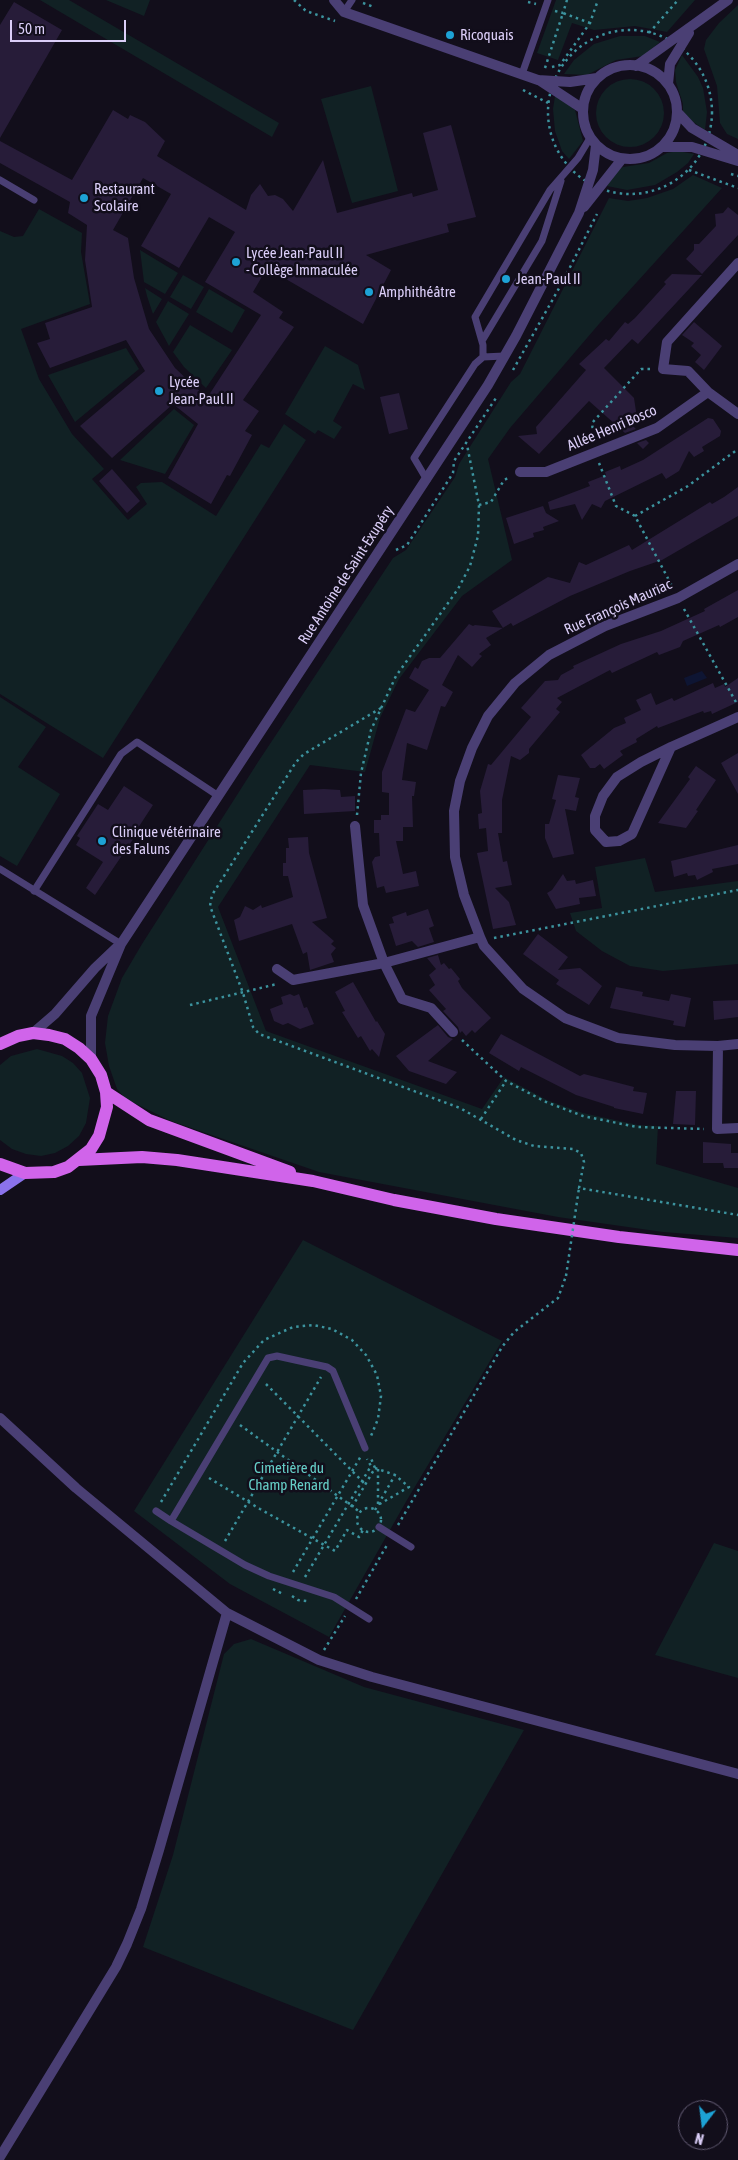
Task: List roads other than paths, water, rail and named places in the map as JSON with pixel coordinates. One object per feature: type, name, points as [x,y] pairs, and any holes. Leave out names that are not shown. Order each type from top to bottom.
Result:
[{"type":"main road","points":[[0,1044],[18,1036],[33,1033],[50,1034],[65,1039],[91,1059],[101,1075],[106,1092],[107,1107],[99,1136],[79,1160]]},
{"type":"main road","points":[[106,1092],[149,1120],[313,1181]]},
{"type":"main road","points":[[0,1164],[25,1173],[54,1172],[79,1160],[142,1156],[313,1181],[394,1200],[496,1219],[619,1237],[738,1250]]},
{"type":"main road","points":[[0,1190],[25,1173]]},
{"type":"street","points":[[333,0],[344,12],[555,85],[597,78],[615,68],[636,66],[654,72],[668,84],[673,93],[677,112],[684,122],[738,155]]},
{"type":"street","points":[[636,66],[675,44],[728,0]]},
{"type":"street","points":[[668,84],[675,44]]},
{"type":"street","points":[[597,78],[590,88],[583,110],[583,120],[593,141],[608,154],[622,159],[639,158],[662,147],[683,146],[738,161]]},
{"type":"street","points":[[555,85],[583,110]]},
{"type":"street","points":[[662,147],[673,131],[677,112]]},
{"type":"street","name":"Rue Antoine de Saint-Exupéry","points":[[91,1059],[91,1016],[120,944],[468,419],[504,356],[579,213],[589,182],[593,141]]},
{"type":"street","name":"Rue Antoine de Saint-Exupéry","points":[[579,213],[622,159]]},
{"type":"street","points":[[738,263],[667,342],[663,369],[688,371],[708,392],[738,414]]},
{"type":"street","name":"Allée Henri Bosco","points":[[520,472],[546,472],[657,428],[708,392]]},
{"type":"street","name":"Rue François Mauriac","points":[[738,564],[678,598],[605,626],[549,655],[515,683],[488,716],[472,748],[460,781],[454,811],[456,857],[464,895],[480,937],[484,946],[523,989],[565,1018],[618,1038],[675,1045],[718,1046],[738,1044]]},
{"type":"street","points":[[671,748],[632,834],[620,841],[606,842],[595,830],[595,816],[603,796],[617,777],[640,762],[671,748],[738,718]]},
{"type":"street","points":[[355,826],[363,905],[384,962],[402,999],[431,1008],[454,1032]]},
{"type":"street","points":[[277,969],[293,980],[384,962],[480,937]]},
{"type":"street","name":"Rue Antoine de Saint-Exupéry","points":[[33,1033],[55,1014],[95,968],[120,944]]},
{"type":"street","points":[[718,1046],[717,1129],[738,1128]]},
{"type":"street","points":[[0,1418],[76,1488],[227,1613],[319,1660],[372,1677],[738,1774]]},
{"type":"street","points":[[0,2157],[111,1975],[127,1944],[156,1859],[227,1613]]},
{"type":"lane","points":[[344,12],[352,0]]},
{"type":"lane","points":[[522,74],[548,0]]},
{"type":"lane","points":[[483,357],[482,341],[475,317],[550,190],[593,141]]},
{"type":"lane","points":[[482,341],[542,241],[563,176]]},
{"type":"lane","points":[[0,180],[34,200]]},
{"type":"lane","points":[[427,480],[414,458],[474,364],[483,357],[504,356]]},
{"type":"lane","points":[[34,890],[121,754],[137,742],[217,795]]},
{"type":"lane","points":[[0,869],[120,944]]},
{"type":"lane","points":[[170,1521],[256,1374],[268,1358],[277,1356],[327,1367],[333,1371],[366,1448]]},
{"type":"lane","points":[[156,1511],[219,1551],[263,1574],[334,1597],[369,1619]]},
{"type":"lane","points":[[379,1526],[411,1547]]},
{"type":"water","points":[[702,671],[707,678],[687,686],[684,678]]},
{"type":"place","name":"Ricoquais","points":[[450,35]]},
{"type":"place","name":"Restaurant Scolaire","points":[[84,198]]},
{"type":"place","name":"Lycée Jean-Paul II - Collège Immaculée","points":[[236,262]]},
{"type":"place","name":"Jean-Paul II","points":[[506,279]]},
{"type":"place","name":"Amphithéâtre","points":[[369,292]]},
{"type":"place","name":"Lycée Jean-Paul II","points":[[159,391]]},
{"type":"place","name":"Clinique vétérinaire des Faluns","points":[[102,841]]},
{"type":"park label","name":"Cimetière du Champ Renard","points":[[289,1476]]}]
